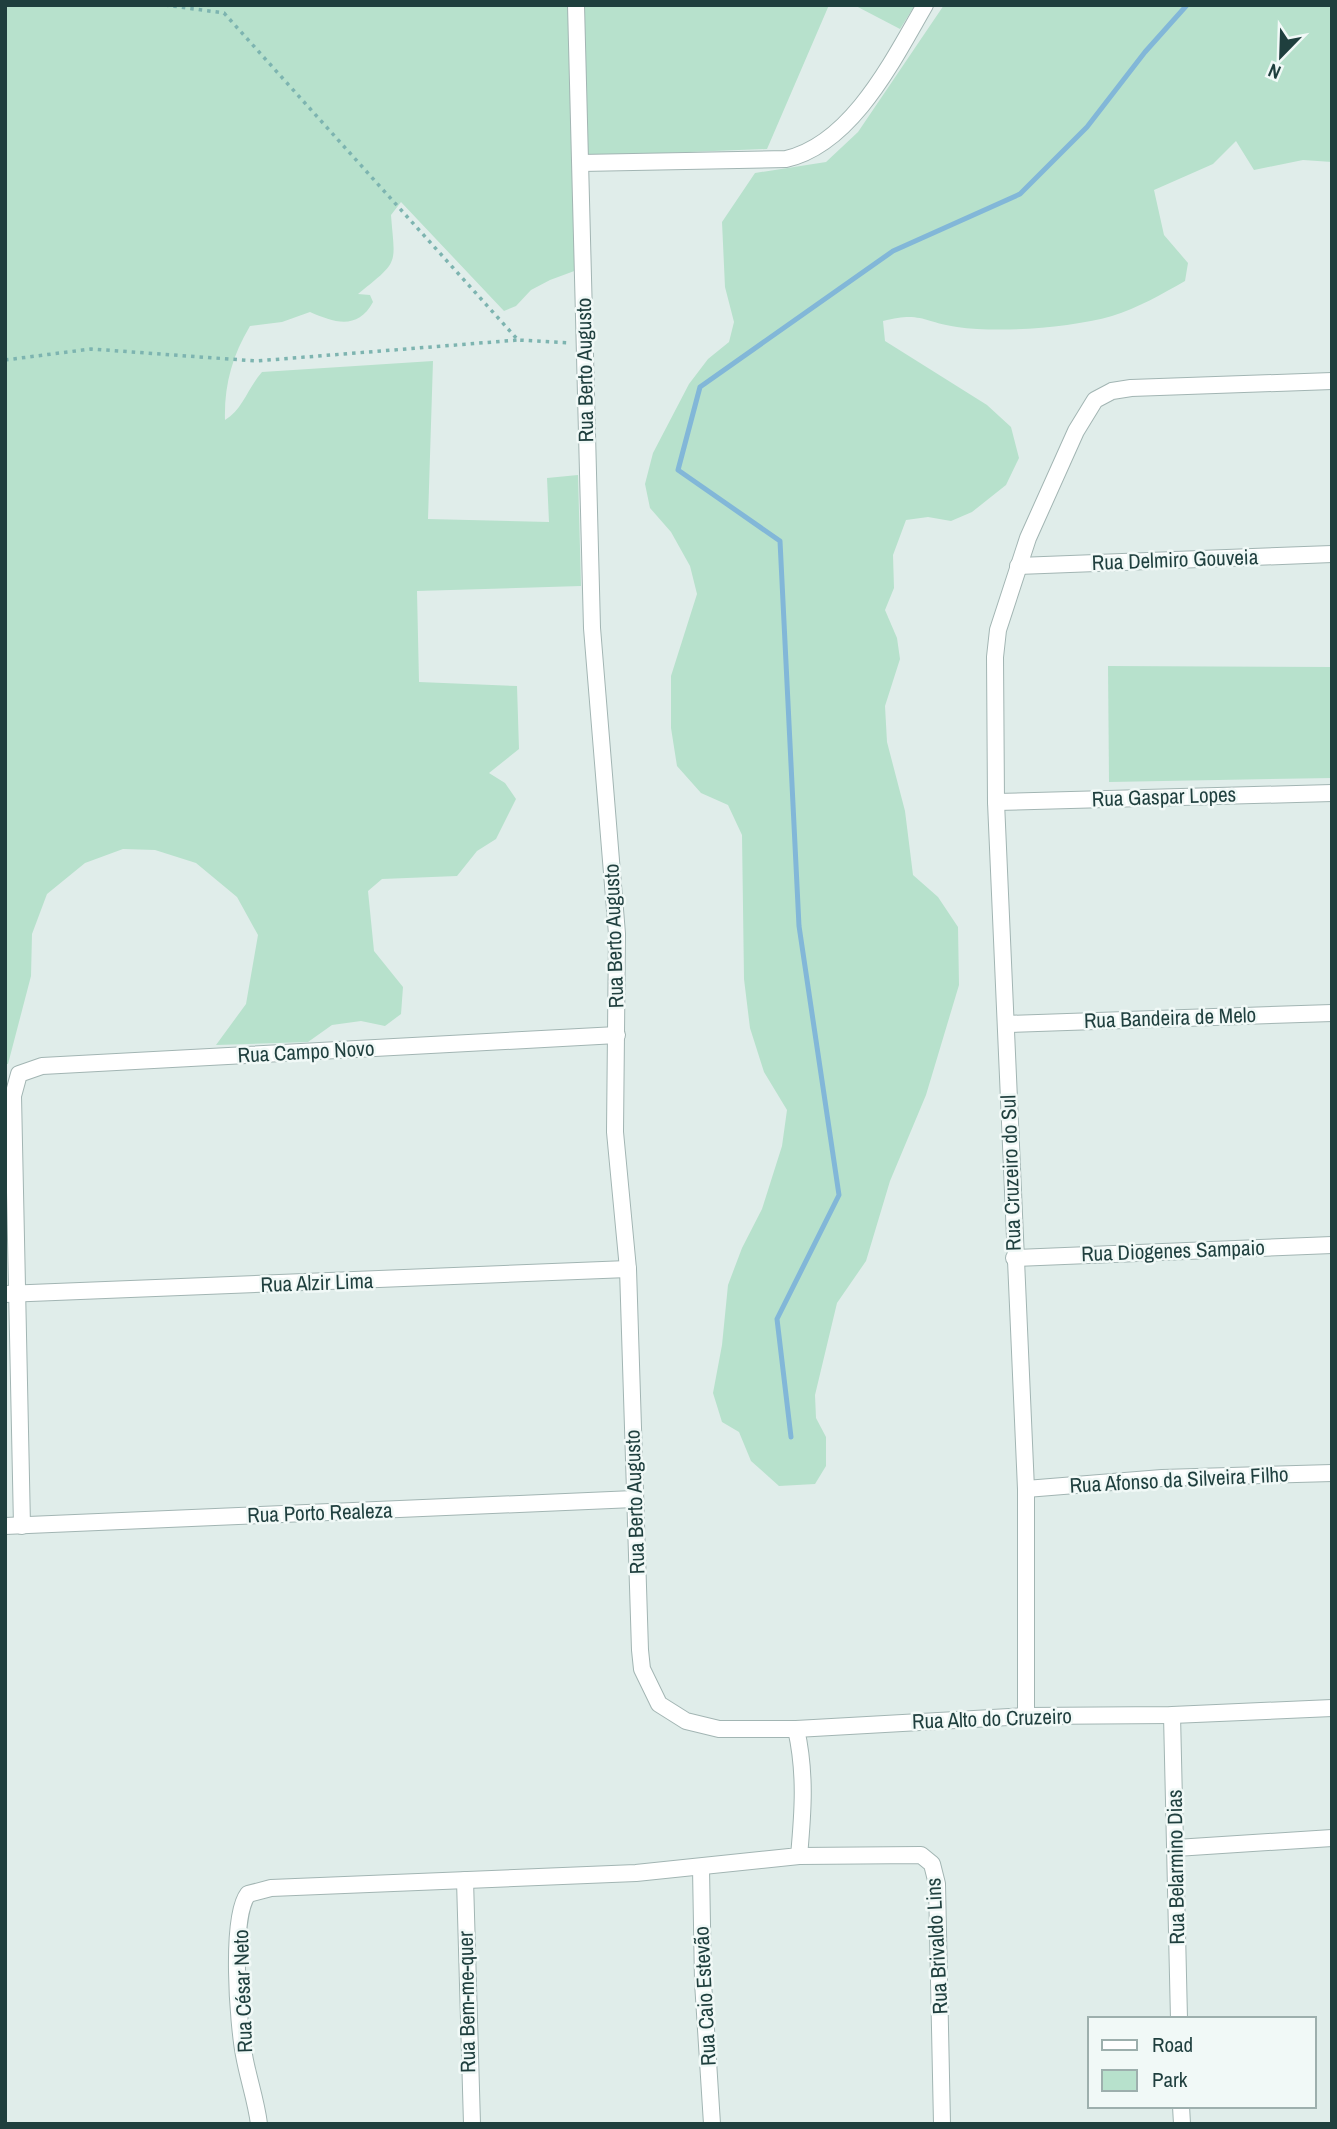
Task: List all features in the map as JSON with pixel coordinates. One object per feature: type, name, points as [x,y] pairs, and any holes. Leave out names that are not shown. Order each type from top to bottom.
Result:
[{"type":"street","name":"Rua Berto Augusto","points":[[576,5],[592,628],[617,934],[615,1132],[628,1269],[642,1669],[659,1704]]},
{"type":"street","points":[[581,163],[786,159],[806,154],[828,141],[859,108],[925,5]]},
{"type":"street","name":"Rua Cruzeiro do Sul","points":[[1026,1716],[1026,1489],[1014,1258],[993,701],[998,630],[1018,566],[1076,431],[1091,405],[1100,396],[1119,389],[1181,384],[1332,381]]},
{"type":"street","name":"Rua Delmiro Gouveia","points":[[1018,566],[1332,554]]},
{"type":"street","name":"Rua Gaspar Lopes","points":[[996,802],[1332,793]]},
{"type":"street","name":"Rua Bandeira de Melo","points":[[1007,1024],[1332,1013]]},
{"type":"street","name":"Rua Campo Novo","points":[[10,1294],[13,1096],[19,1074],[42,1066],[617,1035]]},
{"type":"street","name":"Rua Diogenes Sampaio","points":[[1014,1258],[1332,1245]]},
{"type":"street","name":"Rua Alzir Lima","points":[[10,1294],[628,1269]]},
{"type":"street","points":[[10,1294],[13,1526]]},
{"type":"street","name":"Rua Afonso da Silveira Filho","points":[[1026,1489],[1162,1478],[1332,1473]]},
{"type":"street","name":"Rua Porto Realeza","points":[[13,1526],[635,1499]]},
{"type":"street","name":"Rua Alto do Cruzeiro","points":[[659,1704],[686,1721],[719,1729],[796,1729],[1026,1716],[1172,1715],[1332,1708]]},
{"type":"street","name":"Rua Belarmino Dias","points":[[1172,1715],[1179,2017]]},
{"type":"street","points":[[796,1729],[804,1786],[799,1856]]},
{"type":"street","points":[[1176,1848],[1332,1838]]},
{"type":"street","name":"Rua Brivaldo Lins","points":[[243,1899],[256,1890],[271,1888],[701,1868],[799,1856],[922,1855],[932,1864],[937,1884],[942,2124]]},
{"type":"street","name":"Rua Caio Estevão","points":[[701,1868],[703,1982],[712,2124]]},
{"type":"street","name":"Rua Bem-me-quer","points":[[465,1880],[472,2124]]},
{"type":"street","name":"Rua César Neto","points":[[243,1899],[238,1944],[240,2031],[259,2124]]},
{"type":"path","points":[[165,5],[223,13],[518,340]]},
{"type":"path","points":[[5,360],[91,349],[256,361],[518,340],[585,344]]},
{"type":"green space","points":[[5,5],[829,5],[767,149],[589,156],[577,270],[531,290],[516,306],[504,311],[401,202],[391,215],[392,261],[388,268],[358,294],[370,295],[373,302],[367,311],[360,317],[345,322],[310,312],[282,322],[250,326],[238,349],[230,372],[225,420],[241,404],[262,372],[433,361],[428,519],[549,522],[547,478],[578,475],[581,586],[417,591],[419,682],[517,686],[519,749],[489,773],[505,783],[516,799],[496,839],[477,851],[457,876],[382,879],[368,891],[374,951],[403,987],[401,1014],[385,1026],[361,1021],[332,1025],[308,1042],[216,1045],[246,1004],[258,935],[237,897],[196,863],[155,850],[123,849],[85,863],[47,894],[32,934],[31,976],[8,1064],[5,1064]]},
{"type":"green space","points":[[854,5],[915,5],[900,29]]},
{"type":"green space","points":[[944,5],[1332,5],[1332,162],[1303,160],[1254,170],[1236,141],[1213,164],[1154,190],[1164,235],[1188,263],[1185,281],[1122,313],[1076,324],[1014,329],[957,327],[914,317],[883,321],[885,341],[987,405],[1011,427],[1019,458],[1006,485],[972,512],[951,521],[928,517],[906,520],[893,555],[894,588],[885,610],[897,638],[900,659],[885,706],[887,742],[905,811],[913,875],[938,897],[958,927],[959,985],[926,1095],[890,1181],[866,1261],[837,1303],[815,1395],[816,1418],[826,1437],[826,1466],[815,1484],[779,1486],[751,1461],[739,1432],[722,1422],[713,1393],[722,1345],[728,1285],[742,1248],[762,1209],[782,1146],[787,1110],[764,1072],[750,1028],[744,979],[742,835],[728,805],[701,793],[677,766],[671,728],[671,676],[697,594],[690,566],[671,532],[650,508],[645,484],[653,453],[689,384],[708,359],[729,342],[734,322],[725,287],[722,222],[755,173],[826,162],[858,132]]},
{"type":"green space","points":[[1108,666],[1332,667],[1332,778],[1109,782]]},
{"type":"waterway","points":[[791,1437],[777,1319],[839,1195],[799,926],[780,541],[678,470],[700,387],[893,251],[1020,194],[1087,127],[1145,52],[1187,5]]}]
